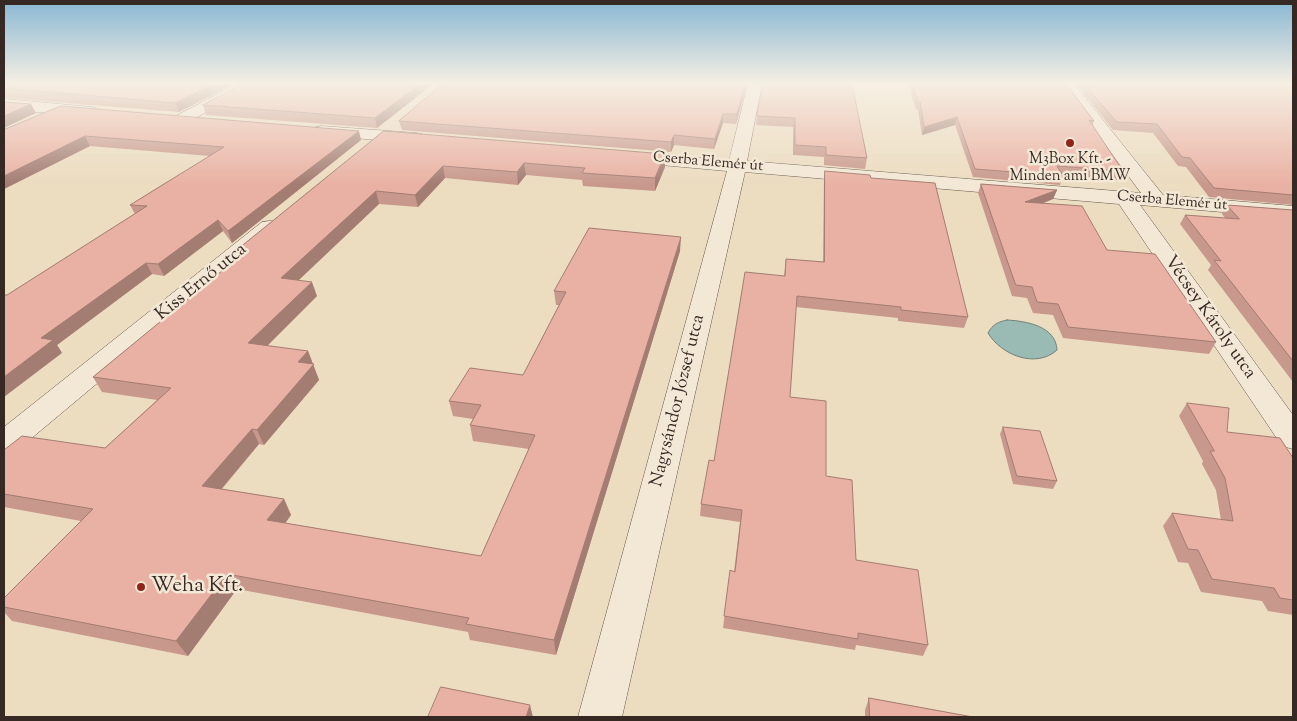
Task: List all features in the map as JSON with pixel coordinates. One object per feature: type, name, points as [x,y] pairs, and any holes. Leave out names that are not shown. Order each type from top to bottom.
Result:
[{"type":"street","points":[[38,121],[45,118]]},
{"type":"street","points":[[160,118],[209,122]]},
{"type":"street","points":[[180,120],[184,118]]},
{"type":"street","points":[[360,154],[404,118]]},
{"type":"street","name":"Nagysándor József utca","points":[[600,717],[748,118]]},
{"type":"street","points":[[1093,118],[1156,200]]},
{"type":"street","points":[[306,130],[432,140]]},
{"type":"street","name":"Cserba Elemér út","points":[[609,155],[1293,212]]},
{"type":"street","name":"Vécsey Károly utca","points":[[1125,198],[1293,438]]},
{"type":"street","name":"Kiss Ernő utca","points":[[4,444],[290,211]]},
{"type":"water","points":[[1007,320],[1039,326],[1046,330],[1055,342],[1057,350],[1049,356],[1029,359],[1019,357],[1001,348],[988,333],[996,324]]},
{"type":"building","points":[[33,118],[200,118],[359,131],[228,231],[218,220],[158,264],[146,263],[41,338],[53,340],[4,377],[4,295],[7,295],[147,206],[130,205],[224,147],[85,136],[4,176],[4,130]]},
{"type":"building","points":[[403,118],[722,118],[715,139],[674,135],[671,142],[399,121]]},
{"type":"building","points":[[788,118],[859,118],[867,158],[826,155],[826,147],[795,145],[795,118]]},
{"type":"building","points":[[923,118],[955,118],[924,127]]},
{"type":"building","points":[[957,118],[1091,118],[1094,121],[1089,120],[1123,171],[1057,166],[1063,176],[975,169]]},
{"type":"building","points":[[1113,118],[1293,118],[1293,195],[1214,188],[1190,158],[1182,157],[1157,124],[1117,122]]},
{"type":"building","points":[[384,131],[665,154],[655,178],[582,173],[585,168],[524,163],[517,172],[443,166],[415,195],[376,191],[281,278],[312,282],[248,343],[308,351],[298,362],[314,364],[257,430],[252,429],[202,486],[284,499],[267,520],[481,556],[535,435],[470,425],[481,405],[449,401],[470,368],[523,375],[566,292],[554,291],[589,228],[681,237],[554,640],[466,624],[469,618],[227,574],[176,641],[4,607],[4,598],[93,509],[4,494],[4,450],[22,436],[105,448],[171,388],[93,377],[245,252],[241,247]]},
{"type":"building","points":[[825,171],[870,175],[871,178],[935,183],[968,317],[901,310],[901,307],[797,296],[790,397],[826,401],[826,476],[852,480],[856,560],[918,570],[928,645],[858,633],[858,639],[724,616],[730,570],[735,572],[742,510],[701,504],[709,460],[714,461],[745,272],[785,276],[786,259],[824,262]]},
{"type":"building","points":[[981,184],[1057,190],[1025,202],[1082,206],[1107,250],[1155,254],[1216,342],[1068,327],[1058,304],[1037,302],[1032,287],[1016,285]]},
{"type":"building","points":[[1227,205],[1293,210],[1293,361],[1214,260],[1221,261],[1185,215],[1239,219]]},
{"type":"building","points":[[1187,403],[1229,408],[1227,432],[1280,438],[1293,458],[1293,600],[1280,598],[1274,588],[1212,579],[1198,550],[1188,549],[1172,513],[1233,521],[1225,478],[1210,451],[1214,451]]},
{"type":"building","points":[[1003,427],[1040,431],[1057,481],[1017,476]]},
{"type":"building","points":[[441,687],[530,705],[526,717],[428,717]]},
{"type":"building","points":[[869,698],[973,717],[870,717]]},
{"type":"place","name":"M3Box Kft. - Minden ami BMW","points":[[1070,143]]},
{"type":"place","name":"Weha Kft.","points":[[141,587]]}]
